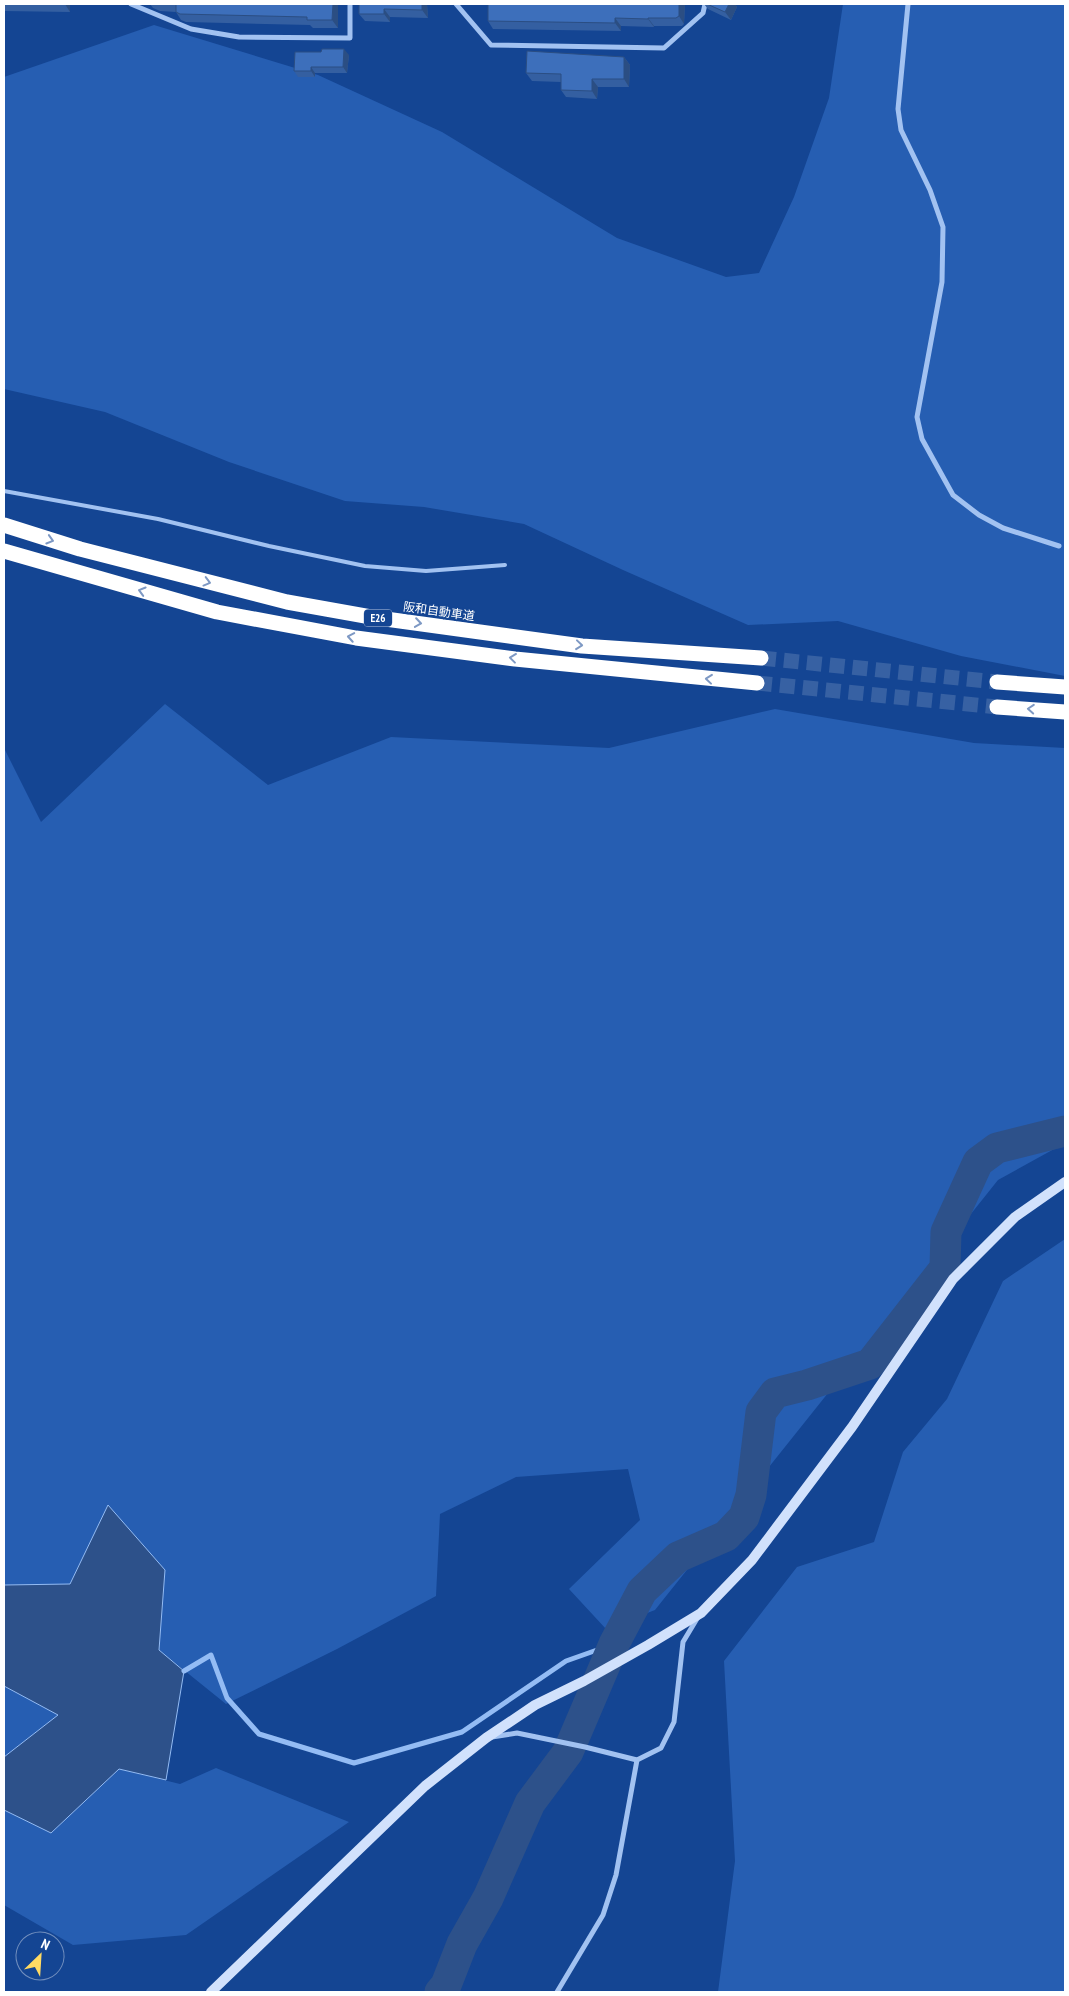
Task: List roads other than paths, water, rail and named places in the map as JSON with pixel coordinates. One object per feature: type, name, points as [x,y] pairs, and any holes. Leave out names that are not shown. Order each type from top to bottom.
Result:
[{"type":"highway","name":"阪和自動車道","points":[[4,525],[80,549],[287,602],[371,617],[582,646],[761,658]]},
{"type":"highway","name":"E26","points":[[4,551],[217,612],[356,638],[515,659],[758,683]]},
{"type":"highway","points":[[997,682],[1065,687]]},
{"type":"highway","points":[[997,707],[1065,712]]},
{"type":"street","points":[[131,4],[191,29],[239,37],[350,38],[350,4]]},
{"type":"street","points":[[456,4],[491,44],[664,48],[703,13],[705,4]]},
{"type":"street","points":[[908,4],[898,109],[901,130],[930,190],[943,227],[942,282],[918,417],[922,439],[953,495],[959,500],[979,515],[1003,528],[1059,546]]},
{"type":"street","points":[[486,1738],[517,1733],[637,1760],[661,1748],[674,1722],[683,1642],[701,1613],[758,1552],[852,1427],[953,1280],[1015,1217],[1065,1182]]},
{"type":"street","points":[[211,1992],[425,1786],[486,1738],[535,1705],[592,1677],[701,1613]]},
{"type":"street","points":[[557,1992],[603,1915],[616,1875],[637,1760]]},
{"type":"lane","points":[[4,491],[158,519],[269,546],[366,566],[426,571],[505,565]]},
{"type":"waterway","points":[[440,1992],[446,1985],[462,1944],[488,1898],[530,1803],[568,1752],[614,1644],[642,1591],[678,1557],[726,1536],[744,1517],[751,1495],[761,1412],[775,1393],[807,1385],[870,1364],[945,1268],[946,1232],[978,1162],[997,1148],[1065,1131]]},
{"type":"waterway","points":[[184,1671],[211,1655],[227,1698],[259,1734],[354,1763],[462,1732],[566,1661],[614,1644]]},
{"type":"tunnel","points":[[761,658],[997,682]]},
{"type":"tunnel","points":[[757,683],[997,707]]}]
